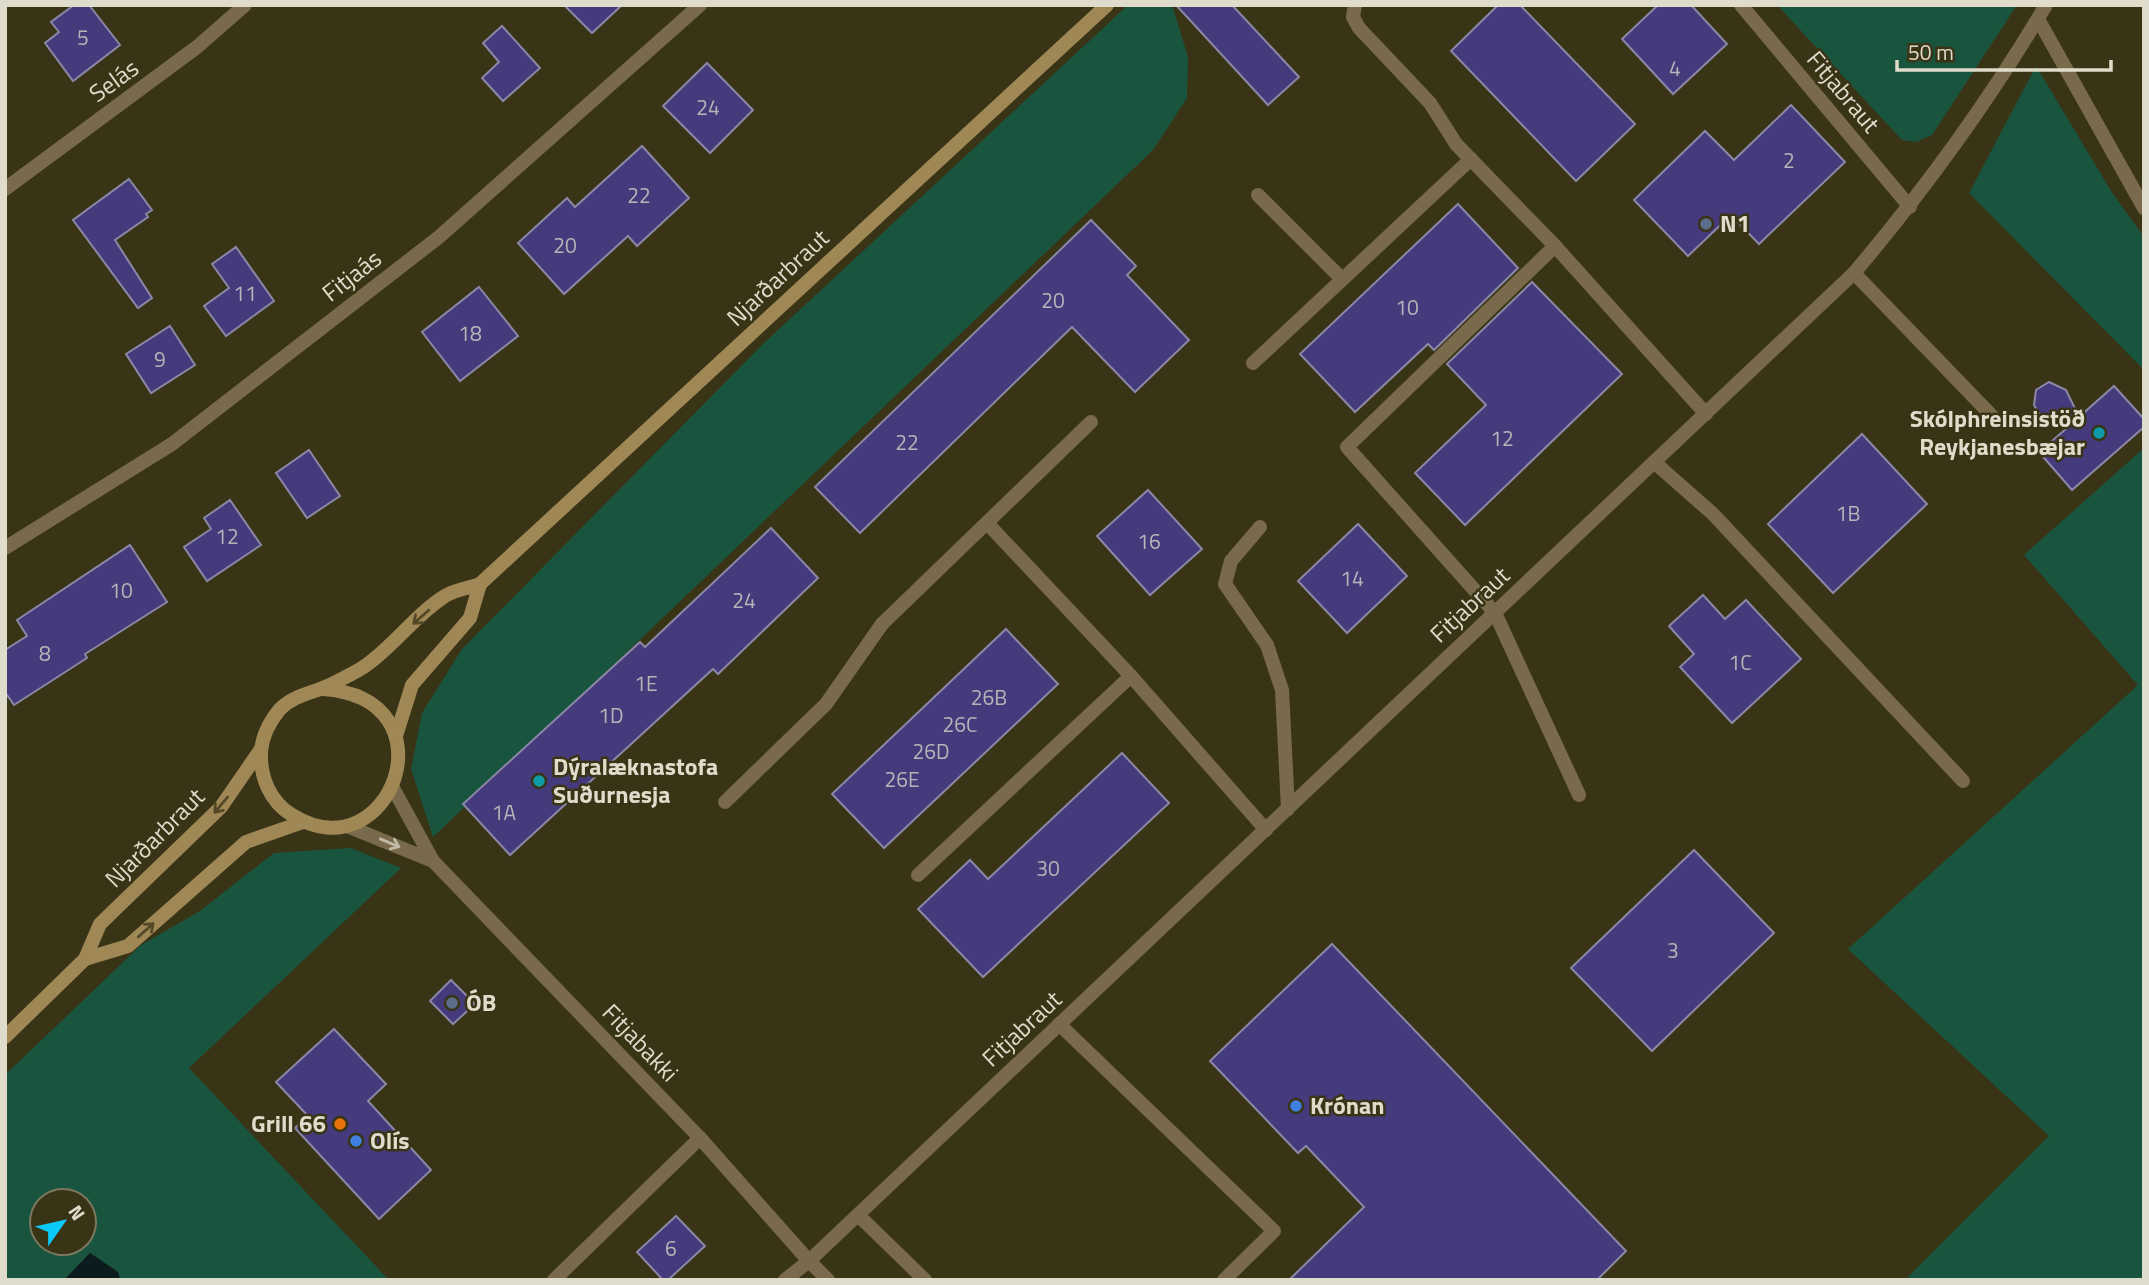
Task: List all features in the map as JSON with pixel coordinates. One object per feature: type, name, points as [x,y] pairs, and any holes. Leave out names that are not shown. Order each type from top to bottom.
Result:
[{"type":"main road","name":"Njarðarbraut","points":[[5,1037],[85,959],[100,925],[221,807],[261,749],[268,727],[281,708],[300,695],[323,689],[365,666],[446,596],[480,584],[1107,5]]},
{"type":"main road","points":[[396,736],[412,685],[470,618],[480,584]]},
{"type":"main road","points":[[323,689],[346,690],[367,699],[385,715],[396,736],[399,762],[393,788],[382,805],[366,818],[347,826]]},
{"type":"main road","points":[[261,749],[262,772],[270,793],[284,810],[303,822]]},
{"type":"main road","name":"Njarðarbraut","points":[[85,959],[128,946],[246,842],[303,822],[325,827],[347,826]]},
{"type":"street","name":"Selás","points":[[5,189],[197,47],[246,5]]},
{"type":"street","name":"Fitjaás","points":[[5,548],[172,444],[439,237],[700,5]]},
{"type":"street","points":[[1355,5],[1353,17],[1359,27],[1430,103],[1456,144],[1555,246],[1706,414]]},
{"type":"street","name":"Fitjabraut","points":[[1741,5],[1910,207]]},
{"type":"street","name":"Fitjabraut","points":[[785,1280],[858,1215],[1854,273],[1910,207],[2000,83],[2046,5]]},
{"type":"street","points":[[2038,19],[2144,208]]},
{"type":"street","points":[[1253,363],[1471,159]]},
{"type":"street","points":[[1258,195],[1342,279]]},
{"type":"street","points":[[1555,246],[1346,447],[1495,613],[1579,795]]},
{"type":"street","points":[[1854,273],[1993,417]]},
{"type":"street","points":[[726,802],[826,704],[882,624],[1091,422]]},
{"type":"street","points":[[1654,462],[1713,514],[1964,782]]},
{"type":"street","points":[[987,523],[1131,676],[1266,830]]},
{"type":"street","points":[[1260,527],[1231,561],[1225,584],[1267,645],[1282,690],[1287,809]]},
{"type":"street","points":[[918,875],[1131,676]]},
{"type":"street","name":"Fitjabakki","points":[[393,788],[433,861],[700,1138],[828,1280]]},
{"type":"street","name":"Fitjabakki","points":[[347,826],[433,861]]},
{"type":"street","points":[[1059,1024],[1274,1231],[1224,1280]]},
{"type":"street","points":[[554,1280],[700,1138]]},
{"type":"street","points":[[858,1215],[925,1280]]},
{"type":"green space","points":[[1128,5],[1172,5],[1188,57],[1187,98],[1153,150],[433,837],[411,769],[422,713],[462,649],[764,343]]},
{"type":"green space","points":[[2017,5],[1932,135],[1916,142],[1902,140],[1778,6]]},
{"type":"green space","points":[[2036,66],[2111,191],[2144,237],[2144,370],[1969,193]]},
{"type":"green space","points":[[2144,448],[2144,1280],[1905,1280],[2049,1136],[1848,949],[2138,685],[2024,555]]},
{"type":"green space","points":[[351,848],[401,868],[189,1068],[389,1280],[120,1280],[118,1272],[96,1257],[98,1257],[98,1187],[28,1187],[28,1257],[86,1257],[64,1280],[5,1280],[5,1075],[141,945],[200,911],[274,853]]},
{"type":"shaded area","points":[[86,1257],[96,1257],[118,1272],[120,1280],[64,1280]]},
{"type":"building","points":[[74,5],[89,5],[120,45],[73,81],[45,43],[59,32],[51,22]]},
{"type":"building","points":[[564,5],[622,5],[592,33]]},
{"type":"building","points":[[1176,5],[1232,5],[1299,77],[1268,105]]},
{"type":"building","points":[[1498,5],[1520,5],[1635,124],[1576,181],[1451,51]]},
{"type":"building","points":[[1658,5],[1691,5],[1727,44],[1673,94],[1622,39]]},
{"type":"building","points":[[502,26],[540,68],[503,101],[482,78],[499,62],[483,43]]},
{"type":"building","points":[[707,63],[753,110],[710,153],[663,106]]},
{"type":"building","points":[[1791,105],[1845,162],[1759,244],[1731,215],[1688,256],[1634,200],[1705,131],[1734,160]]},
{"type":"building","points":[[642,146],[689,198],[637,246],[628,236],[564,294],[518,243],[567,198],[575,207]]},
{"type":"building","points":[[129,179],[152,210],[146,214],[148,217],[115,240],[152,298],[138,308],[73,220]]},
{"type":"building","points":[[1458,204],[1518,268],[1434,350],[1428,344],[1355,412],[1300,354]]},
{"type":"building","points":[[1091,220],[1136,266],[1127,275],[1189,340],[1135,392],[1072,327],[860,533],[815,487]]},
{"type":"building","points":[[236,247],[274,301],[226,336],[204,306],[229,288],[212,264]]},
{"type":"building","points":[[1532,282],[1622,374],[1465,525],[1415,473],[1486,405],[1447,364]]},
{"type":"building","points":[[479,287],[518,336],[460,381],[422,332]]},
{"type":"building","points":[[170,326],[195,365],[151,393],[126,354]]},
{"type":"building","name":"Skólphreinsistöð Reykjanesbæjar","points":[[2049,382],[2066,390],[2079,417],[2114,386],[2144,419],[2144,427],[2072,490],[2039,452],[2067,428],[2040,415],[2034,405],[2036,390]]},
{"type":"building","points":[[1862,434],[1927,504],[1833,593],[1768,524]]},
{"type":"building","points":[[309,450],[340,496],[307,518],[276,473]]},
{"type":"building","points":[[1148,490],[1202,549],[1150,595],[1097,536]]},
{"type":"building","points":[[230,500],[261,545],[207,581],[184,547],[211,529],[204,518]]},
{"type":"building","points":[[1358,524],[1407,576],[1347,633],[1298,581]]},
{"type":"building","points":[[771,528],[818,578],[718,674],[713,669],[510,855],[463,804],[640,642],[645,647]]},
{"type":"building","points":[[130,545],[167,602],[85,654],[87,658],[14,705],[5,692],[5,650],[27,636],[17,620]]},
{"type":"building","points":[[1703,595],[1725,619],[1746,600],[1801,659],[1732,723],[1680,667],[1694,654],[1669,626]]},
{"type":"building","points":[[1006,629],[1058,684],[884,848],[832,794]]},
{"type":"building","points":[[1122,753],[1169,803],[983,977],[918,909],[970,860],[988,879]]},
{"type":"building","points":[[1694,850],[1774,933],[1652,1051],[1571,968]]},
{"type":"building","points":[[1332,944],[1626,1251],[1597,1280],[1289,1280],[1364,1207],[1306,1146],[1298,1153],[1210,1061]]},
{"type":"building","points":[[451,980],[475,1004],[453,1024],[430,1001]]},
{"type":"building","points":[[334,1029],[386,1084],[368,1101],[431,1170],[379,1219],[295,1128],[308,1116],[276,1082]]},
{"type":"building","points":[[676,1216],[705,1246],[668,1280],[663,1280],[637,1252]]},
{"type":"place","name":"N1","points":[[1706,224]]},
{"type":"place","name":"Skólphreinsistöð Reykjanesbæjar","points":[[2099,433]]},
{"type":"place","name":"Dýralæknastofa Suðurnesja","points":[[539,781]]},
{"type":"place","name":"ÓB","points":[[452,1003]]},
{"type":"place","name":"Krónan","points":[[1296,1106]]},
{"type":"place","name":"Grill 66","points":[[340,1124]]},
{"type":"place","name":"Olís","points":[[356,1141]]}]
